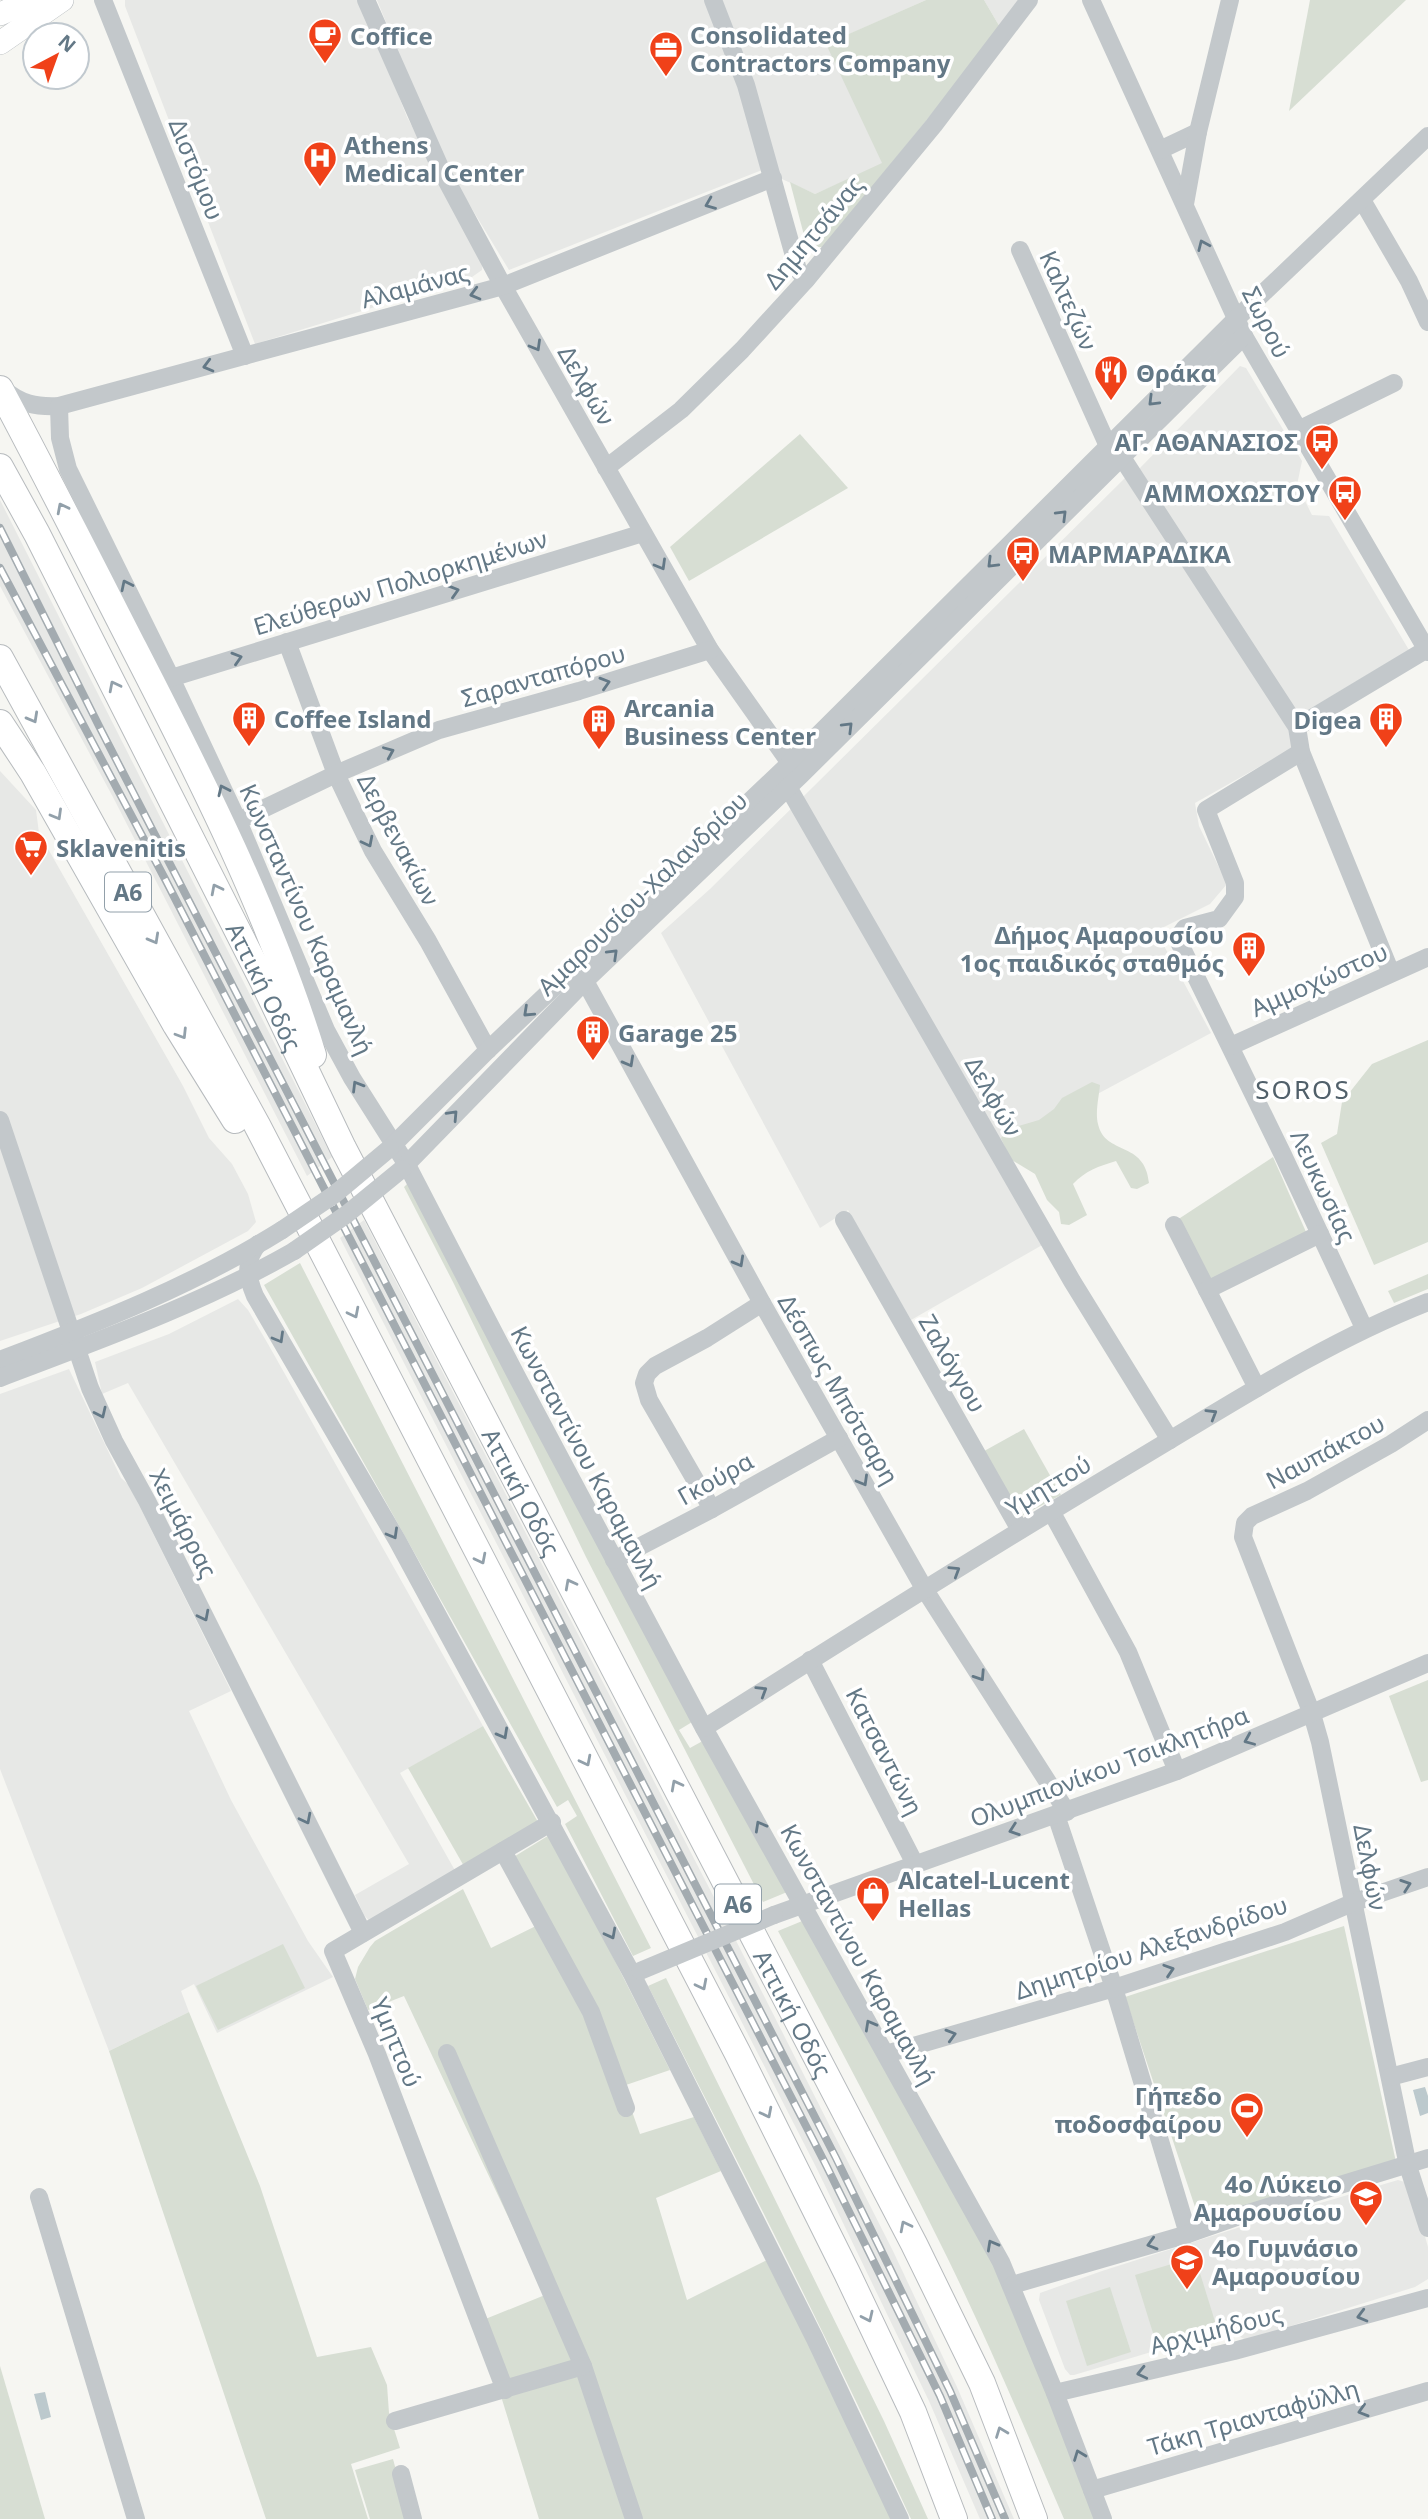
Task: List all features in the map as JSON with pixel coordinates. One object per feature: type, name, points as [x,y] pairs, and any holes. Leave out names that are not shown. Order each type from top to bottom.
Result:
[{"type":"highway","points":[[0,388],[188,752],[238,859],[286,973],[343,1148]]},
{"type":"highway","name":"Αττική Οδός","points":[[0,467],[37,534],[251,958],[343,1148],[909,2233],[982,2383],[1034,2519]]},
{"type":"highway","name":"Α6","points":[[0,658],[257,1125],[799,2175],[913,2412],[954,2519]]},
{"type":"highway","points":[[0,723],[38,781],[176,1025],[276,1186],[323,1253]]},
{"type":"main road","points":[[0,14],[32,0]]},
{"type":"main road","points":[[0,43],[62,0]]},
{"type":"street","name":"Διστόμου","points":[[103,0],[245,356]]},
{"type":"street","name":"Δελφών","points":[[366,0],[443,174],[503,286],[710,650],[789,776],[1072,1281],[1170,1440]]},
{"type":"street","points":[[713,0],[746,85],[798,270],[806,280]]},
{"type":"street","name":"Δημητσάνας","points":[[606,468],[681,410],[734,358],[806,280],[934,125],[1029,0]]},
{"type":"street","name":"Σωρού","points":[[1091,0],[1244,336],[1427,651]]},
{"type":"street","points":[[1185,204],[1198,132],[1230,0]]},
{"type":"street","points":[[1160,150],[1198,132]]},
{"type":"street","name":"Αμαρουσίου-Χαλανδρίου","points":[[1114,451],[1234,313],[1362,200],[1428,136]]},
{"type":"street","name":"Αλαμάνας","points":[[0,388],[26,404],[38,407],[59,406],[503,286],[773,178]]},
{"type":"street","points":[[1362,200],[1409,281],[1428,322]]},
{"type":"street","name":"Καλτεζών","points":[[1020,250],[1114,451],[1297,727]]},
{"type":"street","name":"Αμαρουσίου-Χαλανδρίου","points":[[0,1360],[180,1308],[248,1277],[293,1251],[347,1214],[404,1167],[585,981],[1114,451],[1244,336]]},
{"type":"street","points":[[1298,430],[1395,383]]},
{"type":"street","name":"Κωνσταντίνου Καραμανλή","points":[[59,406],[60,438],[68,469],[238,821],[314,1006],[404,1167],[704,1728],[1012,2285],[1103,2519]]},
{"type":"street","name":"Ελεύθερων Πολιορκημένων","points":[[171,678],[643,533]]},
{"type":"street","name":"Δερβενακίων","points":[[287,642],[336,774],[373,851],[488,1050]]},
{"type":"street","name":"Σαρανταπόρου","points":[[238,821],[336,774],[439,730],[579,691],[710,650]]},
{"type":"street","points":[[1391,973],[1301,752],[1297,727],[1427,651]]},
{"type":"street","name":"Λευκωσίας","points":[[1301,752],[1206,810],[1234,883],[1235,897],[1219,919],[1185,928],[1179,936],[1179,942],[1364,1328]]},
{"type":"street","name":"Αμαρουσίου-Χαλανδρίου","points":[[0,1378],[258,1244],[335,1194],[417,1124],[488,1050],[789,776]]},
{"type":"street","name":"Αμμοχώστου","points":[[1231,1046],[1428,957]]},
{"type":"street","name":"Δέσπως Μπότσαρη","points":[[585,981],[762,1303],[925,1590],[1062,1814],[1188,2234]]},
{"type":"street","name":"Χειμάρρας","points":[[0,1120],[90,1388],[114,1441],[363,1933]]},
{"type":"street","name":"Ζαλόγγου","points":[[844,1220],[1020,1530]]},
{"type":"street","points":[[1174,1225],[1257,1388]]},
{"type":"street","points":[[1207,1290],[1320,1234]]},
{"type":"street","points":[[258,1244],[250,1253],[248,1277],[266,1317],[397,1540],[636,1972],[900,2519]]},
{"type":"street","name":"Υμηττού","points":[[704,1728],[1020,1530],[1257,1388],[1364,1328],[1428,1302]]},
{"type":"street","points":[[712,1509],[649,1400],[644,1383],[647,1374],[655,1366],[707,1338],[762,1303]]},
{"type":"street","name":"Ναυπάκτου","points":[[1245,1523],[1252,1516],[1307,1491],[1367,1458],[1428,1420]]},
{"type":"street","name":"Γκούρα","points":[[614,1560],[839,1438]]},
{"type":"street","points":[[1051,1511],[1128,1652],[1177,1771]]},
{"type":"street","name":"Δελφών","points":[[1245,1523],[1243,1537],[1312,1714],[1324,1755],[1352,1903],[1408,2165],[1428,2228]]},
{"type":"street","name":"Κατσαντώνη","points":[[810,1660],[915,1864]]},
{"type":"street","name":"Ολυμπιονίκου Τσικλητήρα","points":[[636,1972],[801,1904],[1062,1814],[1177,1771],[1428,1663]]},
{"type":"street","name":"Υμηττού","points":[[505,2390],[377,2054],[333,1951],[552,1822]]},
{"type":"street","points":[[503,1851],[591,2012],[626,2108]]},
{"type":"street","name":"Δημητρίου Αλεξανδρίδου","points":[[886,2054],[1114,1988],[1285,1933],[1352,1903],[1428,1877]]},
{"type":"street","points":[[447,2053],[583,2366],[634,2519]]},
{"type":"street","points":[[1390,2077],[1428,2067]]},
{"type":"street","points":[[1012,2285],[1188,2234],[1428,2158]]},
{"type":"street","points":[[39,2197],[136,2519]]},
{"type":"street","name":"Αρχιμήδους","points":[[1055,2393],[1234,2351],[1428,2298]]},
{"type":"street","points":[[395,2421],[583,2366]]},
{"type":"street","name":"Τάκη Τριανταφύλλη","points":[[1092,2490],[1428,2391]]},
{"type":"street","points":[[401,2474],[413,2519]]},
{"type":"shaded area","name":"Athens Medical Center","points":[[125,0],[361,0],[407,117],[483,258],[482,270],[472,277],[255,344],[125,6]]},
{"type":"shaded area","points":[[377,0],[926,0],[827,44],[883,164],[815,194],[762,170],[509,270],[440,156]]},
{"type":"shaded area","points":[[926,0],[984,0],[1001,29],[823,247],[813,247],[805,239],[790,182],[815,194],[882,163],[826,44]]},
{"type":"shaded area","points":[[984,0],[1022,0],[1001,29]]},
{"type":"shaded area","points":[[1310,0],[1406,0],[1289,111]]},
{"type":"shaded area","points":[[1240,366],[1246,368],[1302,461],[1297,485],[1312,515],[1329,516],[1409,650],[1296,717],[1139,476],[1140,468]]},
{"type":"shaded area","points":[[800,434],[848,488],[689,581],[670,547]]},
{"type":"shaded area","points":[[1125,478],[1279,711],[1296,746],[1195,803],[1199,826],[1227,884],[1210,904],[1156,931],[1211,1033],[993,1150],[1044,1244],[911,1320],[848,1210],[820,1228],[661,933],[710,889]]},
{"type":"shaded area","points":[[0,500],[332,1157],[307,1176],[115,801],[0,586]]},
{"type":"shaded area","points":[[0,771],[36,810],[39,833],[183,1086],[209,1138],[232,1164],[248,1194],[256,1222],[248,1231],[142,1288],[81,1314],[0,1341]]},
{"type":"shaded area","points":[[1428,1040],[1428,1242],[1374,1265],[1321,1143],[1337,1134],[1342,1102],[1372,1064]]},
{"type":"shaded area","points":[[1092,1082],[1100,1085],[1097,1115],[1102,1134],[1108,1141],[1140,1160],[1146,1169],[1149,1183],[1137,1189],[1131,1188],[1116,1161],[1093,1170],[1073,1184],[1087,1215],[1069,1225],[1061,1224],[1059,1212],[1047,1200],[1035,1174],[1010,1159],[1001,1138],[1008,1129],[1039,1120],[1054,1109],[1062,1098]]},
{"type":"shaded area","points":[[1273,1157],[1306,1232],[1208,1281],[1177,1220]]},
{"type":"shaded area","points":[[409,1182],[697,1719],[679,1730],[690,1748],[708,1738],[792,1890],[763,1902],[586,1557],[404,1187]]},
{"type":"shaded area","points":[[364,1220],[719,1907],[893,2251],[957,2387],[1014,2519],[980,2519],[929,2401],[816,2167],[340,1238]]},
{"type":"shaded area","points":[[300,1263],[651,1948],[633,1956],[565,1824],[577,1816],[568,1800],[557,1807],[264,1285]]},
{"type":"shaded area","points":[[1428,1274],[1428,1289],[1394,1303],[1388,1291]]},
{"type":"shaded area","points":[[238,1299],[248,1310],[268,1344],[483,1726],[400,1773],[457,1874],[372,1924],[364,1915],[355,1895],[409,1864],[128,1383],[102,1394],[95,1362],[169,1334]]},
{"type":"shaded area","points":[[69,1369],[121,1478],[129,1485],[231,1691],[189,1711],[231,1800],[308,1941],[333,1977],[217,2033],[194,1984],[181,1991],[189,2012],[109,2051],[0,1769],[0,1394]]},
{"type":"shaded area","points":[[1024,1429],[1061,1495],[1014,1520],[977,1455]]},
{"type":"shaded area","points":[[1428,1680],[1428,1780],[1421,1782],[1389,1696]]},
{"type":"shaded area","points":[[483,1726],[538,1822],[465,1868],[408,1768]]},
{"type":"shaded area","points":[[551,1834],[670,2070],[623,2086],[640,2134],[694,2117],[721,2171],[656,2198],[687,2300],[767,2260],[892,2519],[539,2519],[478,2322],[545,2295],[404,1996],[368,2010],[355,1979],[358,1967],[375,1941],[463,1889],[491,1948],[548,1920],[512,1858]]},
{"type":"shaded area","points":[[807,1919],[990,2251],[1096,2519],[1064,2519],[947,2257],[778,1931]]},
{"type":"shaded area","points":[[1344,1926],[1396,2162],[1199,2219],[1125,1997]]},
{"type":"shaded area","points":[[283,1944],[305,1988],[218,2030],[196,1986]]},
{"type":"shaded area","points":[[666,1978],[884,2421],[928,2519],[911,2519],[815,2318],[648,1986]]},
{"type":"shaded area","points":[[189,2012],[260,2186],[317,2357],[371,2347],[387,2385],[389,2413],[400,2448],[351,2464],[368,2519],[266,2519],[109,2051]]},
{"type":"shaded area","points":[[1425,2087],[1428,2113],[1420,2116],[1413,2090]]},
{"type":"shaded area","name":"4ο Γυμνάσιο Αμαρουσίου","points":[[1398,2180],[1408,2183],[1412,2191],[1428,2247],[1428,2279],[1415,2287],[1246,2340],[1233,2333],[1158,2350],[1074,2375],[1070,2375],[1065,2369],[1039,2300],[1040,2293],[1253,2223]]},
{"type":"shaded area","points":[[1195,2257],[1217,2328],[1157,2346],[1135,2275]]},
{"type":"shaded area","points":[[1110,2287],[1131,2352],[1087,2366],[1066,2301]]},
{"type":"shaded area","points":[[0,2366],[45,2519],[0,2519]]},
{"type":"shaded area","points":[[45,2392],[51,2417],[41,2420],[34,2394]]},
{"type":"shaded area","points":[[393,2459],[409,2519],[370,2519],[355,2470]]},
{"type":"railway","points":[[0,528],[101,730],[836,2158],[950,2391],[1005,2519]]},
{"type":"railway","points":[[0,568],[164,877],[825,2163],[940,2396],[992,2519]]},
{"type":"place","name":"Coffice","points":[[325,65]]},
{"type":"place","name":"Consolidated Contractors Company","points":[[666,78]]},
{"type":"place","name":"Athens Medical Center","points":[[320,188]]},
{"type":"place","name":"Θράκα","points":[[1111,402]]},
{"type":"place","name":"ΑΓ. ΑΘΑΝΑΣΙΟΣ","points":[[1322,471]]},
{"type":"place","name":"ΑΜΜΟΧΩΣΤΟΥ","points":[[1345,522]]},
{"type":"place","name":"ΜΑΡΜΑΡΑΔΙΚΑ","points":[[1023,583]]},
{"type":"place","name":"Coffee Island","points":[[249,748]]},
{"type":"place","name":"Digea","points":[[1386,749]]},
{"type":"place","name":"Arcania Business Center","points":[[599,751]]},
{"type":"place","name":"Sklavenitis","points":[[31,877]]},
{"type":"place","name":"Δήμος Αμαρουσίου 1ος παιδικός σταθμός","points":[[1249,978]]},
{"type":"place","name":"Garage 25","points":[[593,1062]]},
{"type":"place","name":"Alcatel-Lucent Hellas","points":[[873,1923]]},
{"type":"place","name":"Γήπεδο ποδοσφαίρου","points":[[1247,2139]]},
{"type":"place","name":"4ο Λύκειο Αμαρουσίου","points":[[1366,2227]]},
{"type":"place","name":"4ο Γυμνάσιο Αμαρουσίου","points":[[1187,2291]]},
{"type":"district","name":"SOROS","points":[[1303,1089]]}]
